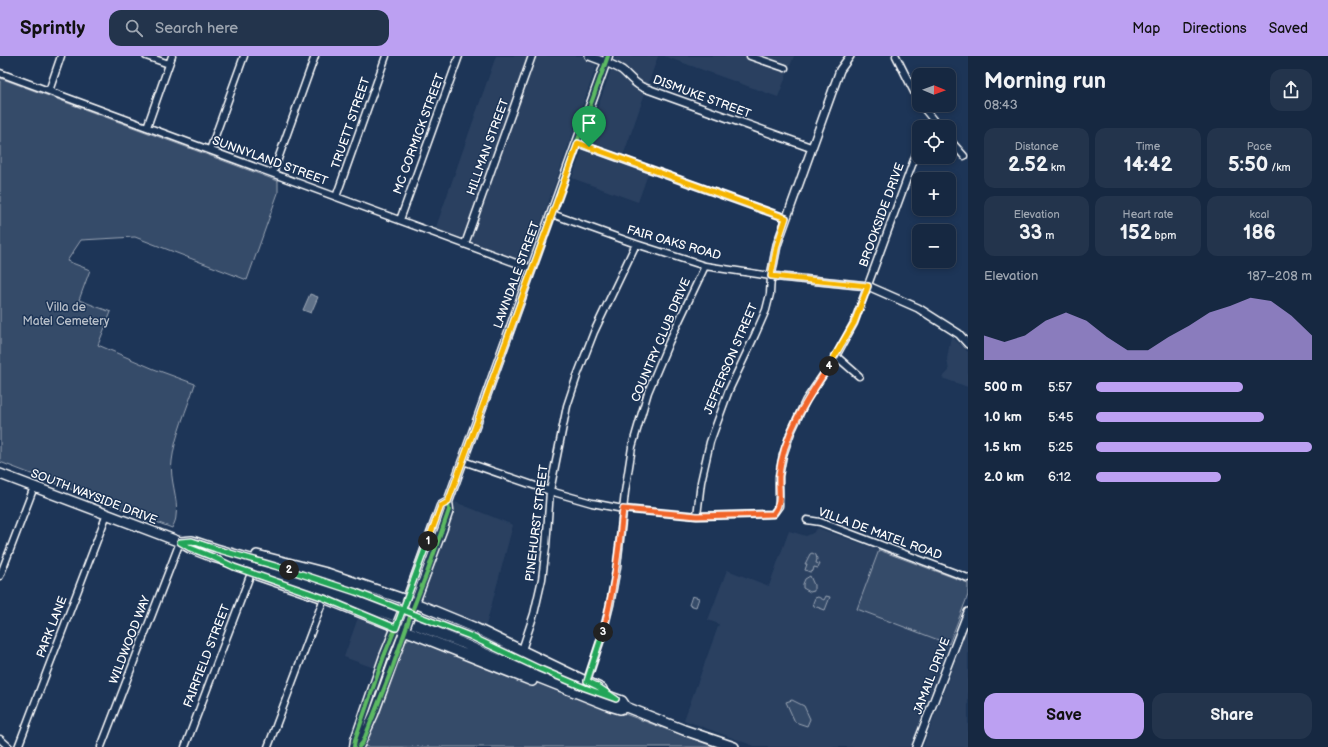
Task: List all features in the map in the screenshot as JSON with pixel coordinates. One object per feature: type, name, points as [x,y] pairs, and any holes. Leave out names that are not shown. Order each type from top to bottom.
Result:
[{"type":"main road","name":"LAWNDALE STREET","points":[[410,604],[443,528],[449,510],[448,502],[607,59]]},
{"type":"main road","name":"SOUTH WAYSIDE DRIVE","points":[[0,474],[180,542],[190,548],[289,570],[356,592],[470,636],[538,668],[585,688],[622,701],[626,708]]},
{"type":"main road","name":"LAWNDALE STREET","points":[[360,747],[374,714],[441,506],[448,502]]},
{"type":"main road","points":[[435,524],[443,528]]},
{"type":"main road","points":[[214,553],[239,550],[327,573],[473,627],[597,686],[616,699]]},
{"type":"main road","name":"SOUTH WAYSIDE DRIVE","points":[[214,553],[303,582],[462,642],[537,677],[610,706],[620,709],[626,708],[680,729],[734,747]]},
{"type":"main road","points":[[214,553],[234,567],[402,627],[567,694],[610,706]]},
{"type":"main road","name":"LAWNDALE STREET","points":[[354,747],[355,740],[384,656],[402,627]]},
{"type":"main road","points":[[365,711],[374,714]]},
{"type":"street","points":[[49,91],[61,56]]},
{"type":"street","points":[[146,56],[169,64]]},
{"type":"street","points":[[146,127],[172,56]]},
{"type":"street","points":[[210,150],[244,56]]},
{"type":"street","points":[[273,173],[315,56]]},
{"type":"street","name":"TRUETT STREET","points":[[336,197],[386,56]]},
{"type":"street","name":"MC CORMICK STREET","points":[[400,220],[459,56]]},
{"type":"street","name":"HILLMAN STREET","points":[[465,244],[532,56]]},
{"type":"street","name":"DISMUKE STREET","points":[[590,56],[607,59],[642,87],[812,148]]},
{"type":"street","points":[[750,56],[785,68]]},
{"type":"street","name":"JEFFERSON STREET","points":[[697,516],[701,482],[710,442],[728,390],[762,320],[770,294],[771,276],[777,245],[786,218],[840,70],[850,56]]},
{"type":"street","points":[[896,56],[912,88]]},
{"type":"street","name":"SUNNYLAND STREET","points":[[0,73],[532,269]]},
{"type":"street","points":[[578,143],[786,218]]},
{"type":"street","points":[[956,147],[964,156]]},
{"type":"street","name":"BROOKSIDE DRIVE","points":[[697,516],[763,515],[773,514],[777,510],[780,502],[779,476],[783,455],[791,432],[806,400],[836,356],[854,323],[912,164]]},
{"type":"street","name":"FAIR OAKS ROAD","points":[[552,214],[636,244],[705,266],[771,276],[868,286],[918,308],[959,334],[968,344]]},
{"type":"street","name":"PINEHURST STREET","points":[[522,650],[534,614],[542,579],[550,491],[567,406],[594,332],[636,244]]},
{"type":"street","name":"COUNTRY CLUB DRIVE","points":[[587,681],[602,636],[610,605],[617,566],[632,447],[648,392],[669,342],[705,266]]},
{"type":"street","points":[[836,356],[859,376]]},
{"type":"street","points":[[463,461],[550,491],[592,502],[623,509],[697,516]]},
{"type":"street","points":[[0,576],[34,487]]},
{"type":"street","name":"PARK LANE","points":[[18,747],[107,514]]},
{"type":"street","name":"VILLA DE MATEL ROAD","points":[[807,520],[820,522],[968,578]]},
{"type":"street","name":"WILDWOOD WAY","points":[[101,747],[180,542]]},
{"type":"street","name":"FAIRFIELD STREET","points":[[184,747],[251,573]]},
{"type":"street","points":[[268,747],[324,598]]},
{"type":"street","name":"JAMAIL DRIVE","points":[[916,747],[968,612]]},
{"type":"street","points":[[0,739],[9,747]]},
{"type":"shaded area","points":[[496,56],[600,56],[528,260],[526,262],[472,243],[470,240],[470,236],[490,180],[484,177],[462,238],[458,239],[435,230]]},
{"type":"shaded area","points":[[616,56],[658,56],[623,156],[586,140]]},
{"type":"shaded area","points":[[664,56],[794,56],[778,97]]},
{"type":"shaded area","points":[[583,148],[649,171],[638,202],[572,178]]},
{"type":"shaded area","points":[[310,294],[318,297],[311,313],[303,310]]},
{"type":"shaded area","points":[[951,336],[968,352],[968,387],[942,378],[949,371],[947,359]]},
{"type":"shaded area","points":[[455,502],[513,525],[485,629],[423,603],[422,600]]},
{"type":"shaded area","points":[[818,528],[879,550],[857,609],[949,644],[911,747],[757,747],[684,720],[719,624],[708,620],[727,570],[769,586],[789,531],[806,536],[813,533]]},
{"type":"shaded area","points":[[359,615],[388,627],[390,632],[377,669],[344,657]]},
{"type":"shaded area","points":[[968,626],[968,747],[923,747],[945,688]]},
{"type":"green space","name":"Villa de Matel Cemetery","points":[[0,78],[278,181],[278,193],[247,280],[135,237],[81,240],[67,261],[90,270],[79,300],[111,312],[98,345],[154,369],[195,384],[178,432],[172,461],[171,468],[177,509],[176,519],[172,528],[0,462]]},
{"type":"green space","points":[[879,550],[968,583],[968,595],[949,644],[857,609]]},
{"type":"green space","points":[[812,553],[816,555],[816,563],[820,564],[818,568],[814,567],[813,571],[810,572],[805,570],[807,564],[805,564]]},
{"type":"green space","points":[[810,576],[814,585],[814,591],[810,592],[803,588],[803,584],[805,579]]},
{"type":"green space","points":[[692,596],[699,598],[696,607],[689,605]]},
{"type":"green space","points":[[826,596],[830,597],[825,610],[814,606],[813,603],[815,598],[818,597],[824,600]]},
{"type":"green space","points":[[412,637],[715,747],[365,747],[405,643]]},
{"type":"green space","points":[[792,700],[804,706],[810,719],[807,726],[795,722],[786,702]]},
{"type":"cycle path","points":[[359,747],[363,742],[393,666],[427,573],[449,510],[448,502],[608,56]]},
{"type":"cycle path","points":[[354,747],[355,740],[384,656],[405,605],[441,506],[448,502]]},
{"type":"cycle path","points":[[216,549],[289,570],[356,592],[470,636],[538,668],[585,688],[617,699]]},
{"type":"route","points":[[589,147],[578,143],[448,502],[441,506],[430,534],[418,570],[415,577],[405,605],[399,621],[398,622],[396,628],[324,598],[234,567],[190,548],[180,542],[192,541],[356,592],[385,604],[419,616],[470,636],[538,668],[585,688],[616,699],[587,681],[602,636],[610,605],[617,566],[623,509],[697,516],[773,514],[777,510],[780,502],[779,476],[783,455],[791,432],[806,400],[836,356],[854,323],[868,286],[842,282],[771,276],[777,245],[786,218],[589,147]]}]
